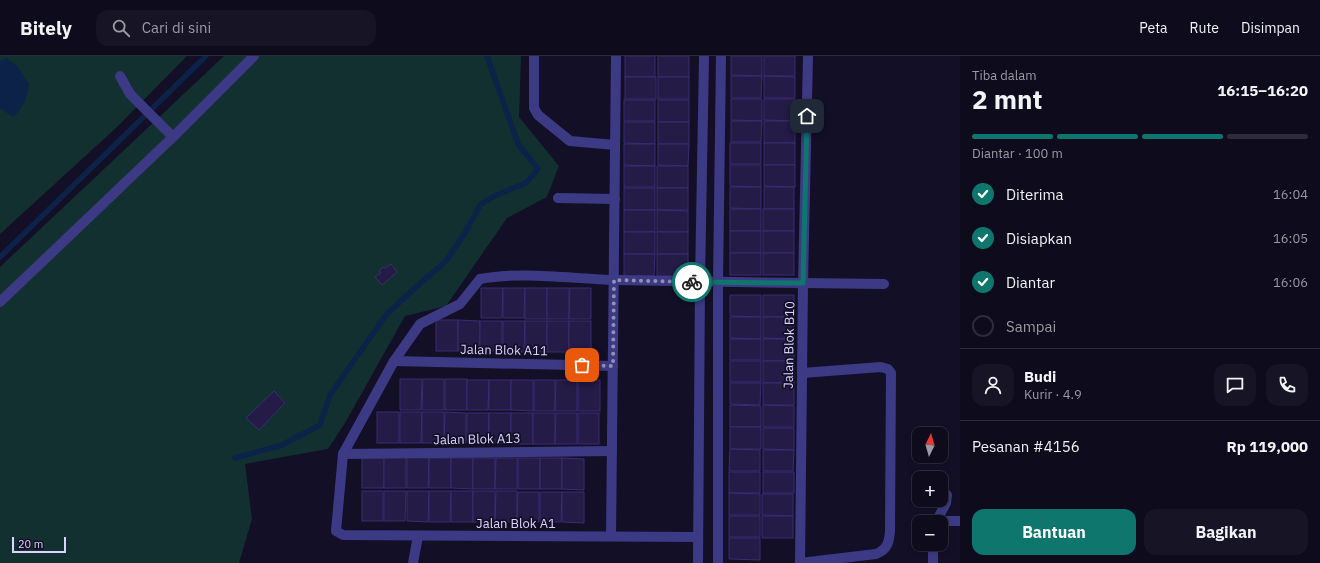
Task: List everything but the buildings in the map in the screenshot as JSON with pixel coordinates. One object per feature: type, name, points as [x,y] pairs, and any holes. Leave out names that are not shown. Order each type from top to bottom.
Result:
[{"type":"street","points":[[0,302],[173,137],[254,56]]},
{"type":"street","points":[[534,56],[534,108],[538,115],[570,141],[615,145]]},
{"type":"street","points":[[611,536],[616,56]]},
{"type":"street","points":[[698,563],[700,282],[704,56]]},
{"type":"street","points":[[718,563],[718,282],[721,56]]},
{"type":"street","name":"Jalan Blok B10","points":[[800,563],[803,283],[808,56]]},
{"type":"street","points":[[120,76],[130,94],[173,137]]},
{"type":"street","points":[[558,198],[615,199]]},
{"type":"street","points":[[343,454],[394,361],[420,324],[460,304],[480,279],[511,276],[700,282],[884,284]]},
{"type":"street","name":"Jalan Blok A11","points":[[394,361],[613,366]]},
{"type":"street","points":[[800,563],[876,554],[886,548],[889,542],[890,531],[891,373],[888,369],[881,367],[802,373]]},
{"type":"street","name":"Jalan Blok A13","points":[[343,454],[612,451]]},
{"type":"street","name":"Jalan Blok A1","points":[[343,454],[336,531],[343,535],[698,537]]},
{"type":"street","points":[[948,522],[960,521]]},
{"type":"street","points":[[413,563],[418,536]]},
{"type":"street","points":[[933,551],[933,563]]},
{"type":"green space","points":[[0,56],[187,56],[117,127],[0,234]]},
{"type":"green space","points":[[224,56],[521,56],[519,117],[559,166],[547,197],[507,218],[446,306],[405,316],[345,423],[328,449],[245,464],[252,519],[239,563],[0,563],[0,267]]},
{"type":"water","points":[[7,58],[18,67],[29,84],[24,102],[20,110],[13,117],[0,108],[0,61]]},
{"type":"waterway","points":[[0,257],[206,56]]},
{"type":"waterway","points":[[235,458],[282,445],[320,425],[330,395],[386,315],[446,261],[465,233],[480,205],[494,196],[526,183],[538,169],[518,144],[487,56]]},
{"type":"way so far","points":[[582,365],[613,366],[614,280],[692,282]]},
{"type":"route","points":[[692,282],[803,283],[807,116]]}]
